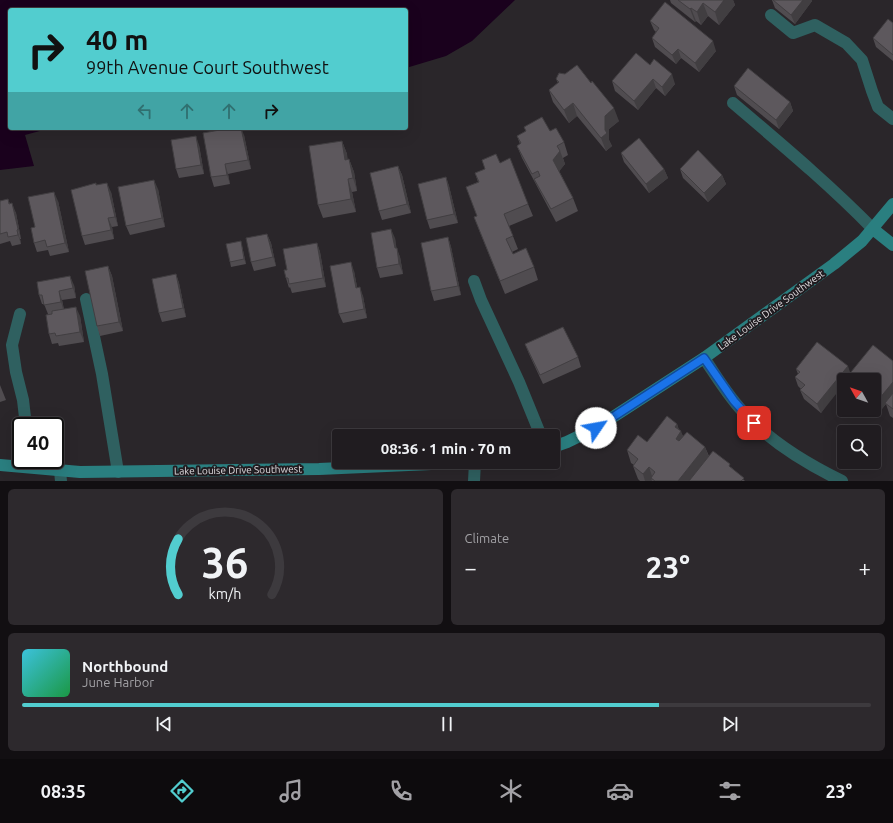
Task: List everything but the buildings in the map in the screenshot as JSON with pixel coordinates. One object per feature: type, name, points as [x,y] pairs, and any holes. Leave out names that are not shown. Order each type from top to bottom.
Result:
[{"type":"street","points":[[771,15],[793,33],[815,25],[846,43],[862,60],[878,106],[893,119]]},
{"type":"street","points":[[733,103],[804,164],[873,229],[893,245]]},
{"type":"street","name":"Lake Louise Drive Southwest","points":[[560,444],[596,428],[704,358],[834,264],[862,241],[893,204]]},
{"type":"street","points":[[474,281],[538,429]]},
{"type":"street","points":[[86,299],[102,374],[118,472]]},
{"type":"street","points":[[20,314],[12,345],[25,417]]},
{"type":"street","points":[[704,358],[746,416],[795,456],[814,468],[842,481]]},
{"type":"street","name":"Lake Louise Drive Southwest","points":[[0,465],[12,465]]},
{"type":"street","name":"Lake Louise Drive Southwest","points":[[41,469],[60,476],[80,472],[332,468]]},
{"type":"street","points":[[474,481],[475,469]]},
{"type":"shaded area","points":[[0,0],[515,0],[472,41],[446,56],[408,67],[408,8],[8,8],[8,130],[44,130],[25,135],[34,166],[0,170]]},
{"type":"route","points":[[596,428],[704,358],[724,388],[746,416],[754,423]]}]
